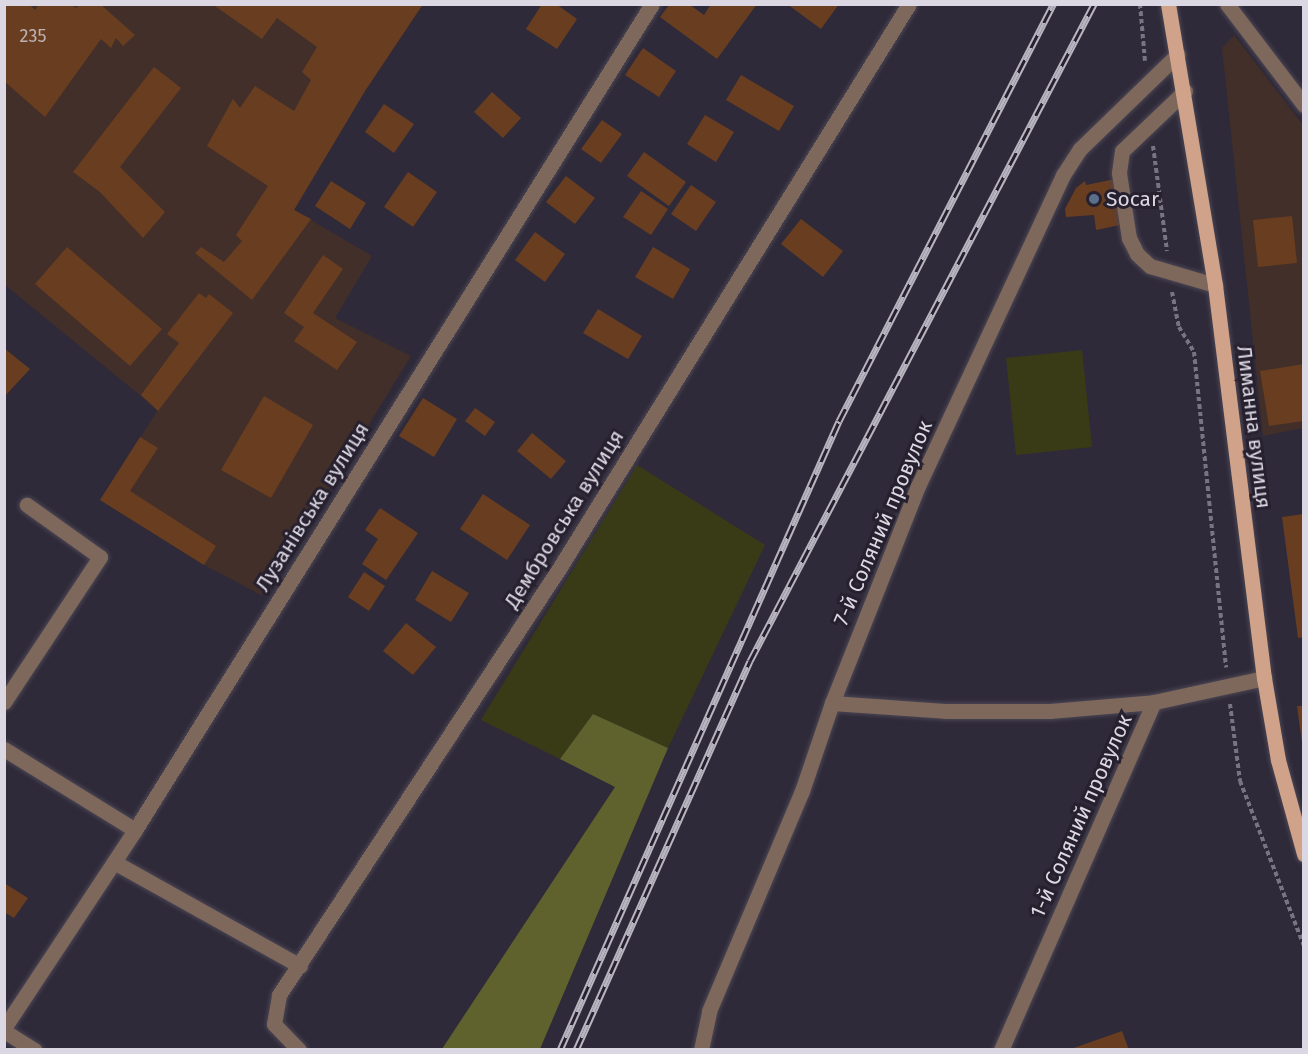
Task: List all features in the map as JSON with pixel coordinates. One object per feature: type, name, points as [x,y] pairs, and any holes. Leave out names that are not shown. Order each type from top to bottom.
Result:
[{"type":"main road","name":"Лиманна вулиця","points":[[1168,4],[1185,92],[1215,285],[1264,678],[1297,809],[1304,854]]},
{"type":"street","name":"Лузанівська вулиця","points":[[4,1030],[135,830],[652,4]]},
{"type":"street","name":"Дембровська вулиця","points":[[299,1050],[274,1024],[279,995],[566,557],[909,4]]},
{"type":"street","points":[[1227,4],[1304,105]]},
{"type":"street","name":"7-й Соляний провулок","points":[[701,1050],[709,1011],[802,791],[832,703],[918,486],[1063,175],[1080,149],[1178,54]]},
{"type":"street","points":[[1185,92],[1151,121],[1122,151],[1119,173],[1129,238],[1137,254],[1150,266],[1215,285]]},
{"type":"street","points":[[4,702],[100,557],[27,505]]},
{"type":"street","name":"1-й Соляний провулок","points":[[1001,1050],[1154,702],[1228,684],[1264,678]]},
{"type":"street","points":[[832,703],[945,711],[1027,711],[1154,702]]},
{"type":"street","points":[[4,749],[135,830]]},
{"type":"street","points":[[114,862],[300,966]]},
{"type":"street","points":[[4,1030],[35,1050]]},
{"type":"path","points":[[1140,4],[1147,86]]},
{"type":"path","points":[[1151,121],[1173,308],[1194,352],[1240,781],[1304,946]]},
{"type":"shaded area","points":[[4,5],[423,5],[365,91],[294,210],[372,256],[335,318],[411,356],[263,596],[204,565],[100,500],[158,410],[5,285]]},
{"type":"shaded area","points":[[1234,35],[1303,125],[1303,428],[1263,436],[1222,48]]},
{"type":"green space","points":[[1082,350],[1092,447],[1016,455],[1006,358]]},
{"type":"green space","points":[[637,465],[765,545],[668,748],[593,714],[560,759],[481,720]]},
{"type":"green space","points":[[593,714],[668,748],[540,1049],[442,1049],[615,787],[560,759]]},
{"type":"building","points":[[4,4],[29,4],[35,10],[39,4],[70,4],[76,8],[80,4],[100,4],[135,35],[123,46],[116,38],[111,48],[101,39],[45,117],[4,81]]},
{"type":"building","points":[[212,4],[423,4],[365,91],[294,210],[311,219],[252,300],[195,253],[201,247],[224,262],[242,241],[236,235],[268,186],[207,146],[233,99],[240,108],[255,86],[294,111],[311,80],[302,72],[317,47],[277,18],[262,39]]},
{"type":"building","points":[[542,4],[556,4],[577,19],[557,49],[526,29]]},
{"type":"building","points":[[711,4],[757,4],[717,59],[660,17],[669,5],[690,5],[704,15]]},
{"type":"building","points":[[787,4],[839,4],[821,29]]},
{"type":"building","points":[[643,48],[676,71],[659,97],[625,75]]},
{"type":"building","points":[[154,67],[181,88],[120,167],[165,212],[143,238],[100,192],[73,172]]},
{"type":"building","points":[[741,75],[794,106],[779,131],[726,100]]},
{"type":"building","points":[[492,92],[521,118],[503,138],[474,112]]},
{"type":"building","points":[[384,104],[414,124],[394,153],[365,132]]},
{"type":"building","points":[[705,115],[734,132],[716,162],[687,144]]},
{"type":"building","points":[[602,120],[622,134],[601,163],[581,149]]},
{"type":"building","points":[[644,152],[686,182],[669,206],[627,176]]},
{"type":"building","points":[[408,172],[437,192],[413,227],[384,207]]},
{"type":"building","points":[[566,176],[595,198],[575,224],[546,202]]},
{"type":"building","name":"Socar","points":[[1115,179],[1120,225],[1096,230],[1094,215],[1066,217],[1065,209],[1076,188],[1085,181],[1086,185]]},
{"type":"building","points":[[331,181],[366,203],[350,229],[315,206]]},
{"type":"building","points":[[691,185],[716,202],[696,231],[671,214]]},
{"type":"building","points":[[641,191],[668,209],[651,235],[623,217]]},
{"type":"building","points":[[1292,216],[1297,263],[1258,267],[1253,220]]},
{"type":"building","points":[[801,219],[843,251],[823,277],[781,244]]},
{"type":"building","points":[[535,232],[565,254],[545,282],[515,260]]},
{"type":"building","points":[[67,247],[162,329],[130,366],[35,284]]},
{"type":"building","points":[[653,247],[690,269],[673,299],[635,277]]},
{"type":"building","points":[[323,255],[343,269],[313,313],[357,342],[337,370],[294,341],[304,327],[284,313]]},
{"type":"building","points":[[199,293],[206,298],[209,294],[233,313],[158,411],[141,395],[179,343],[167,334]]},
{"type":"building","points":[[598,309],[642,336],[628,359],[583,333]]},
{"type":"building","points":[[4,348],[30,369],[4,397]]},
{"type":"building","points":[[1304,364],[1304,421],[1269,426],[1260,371]]},
{"type":"building","points":[[264,396],[313,425],[271,498],[221,470]]},
{"type":"building","points":[[423,398],[457,419],[434,457],[399,436]]},
{"type":"building","points":[[475,408],[495,422],[485,436],[465,421]]},
{"type":"building","points":[[532,433],[566,461],[551,479],[517,451]]},
{"type":"building","points":[[140,437],[158,448],[130,491],[216,546],[204,565],[100,500]]},
{"type":"building","points":[[483,494],[530,525],[507,560],[460,529]]},
{"type":"building","points":[[380,508],[418,533],[386,580],[362,564],[378,539],[365,530]]},
{"type":"building","points":[[1304,514],[1304,637],[1298,638],[1282,517]]},
{"type":"building","points":[[432,571],[469,593],[451,622],[415,600]]},
{"type":"building","points":[[364,572],[385,586],[369,611],[348,597]]},
{"type":"building","points":[[406,623],[436,647],[413,675],[383,651]]},
{"type":"building","points":[[1297,706],[1304,706],[1304,743],[1302,743]]},
{"type":"building","points":[[4,883],[28,898],[14,918],[4,912]]},
{"type":"building","points":[[1122,1031],[1129,1050],[1071,1050],[1071,1049]]},
{"type":"railway","points":[[560,1050],[839,421],[1053,4]]},
{"type":"railway","points":[[576,1050],[750,661],[1094,4]]},
{"type":"place","name":"Socar","points":[[1094,199]]}]
